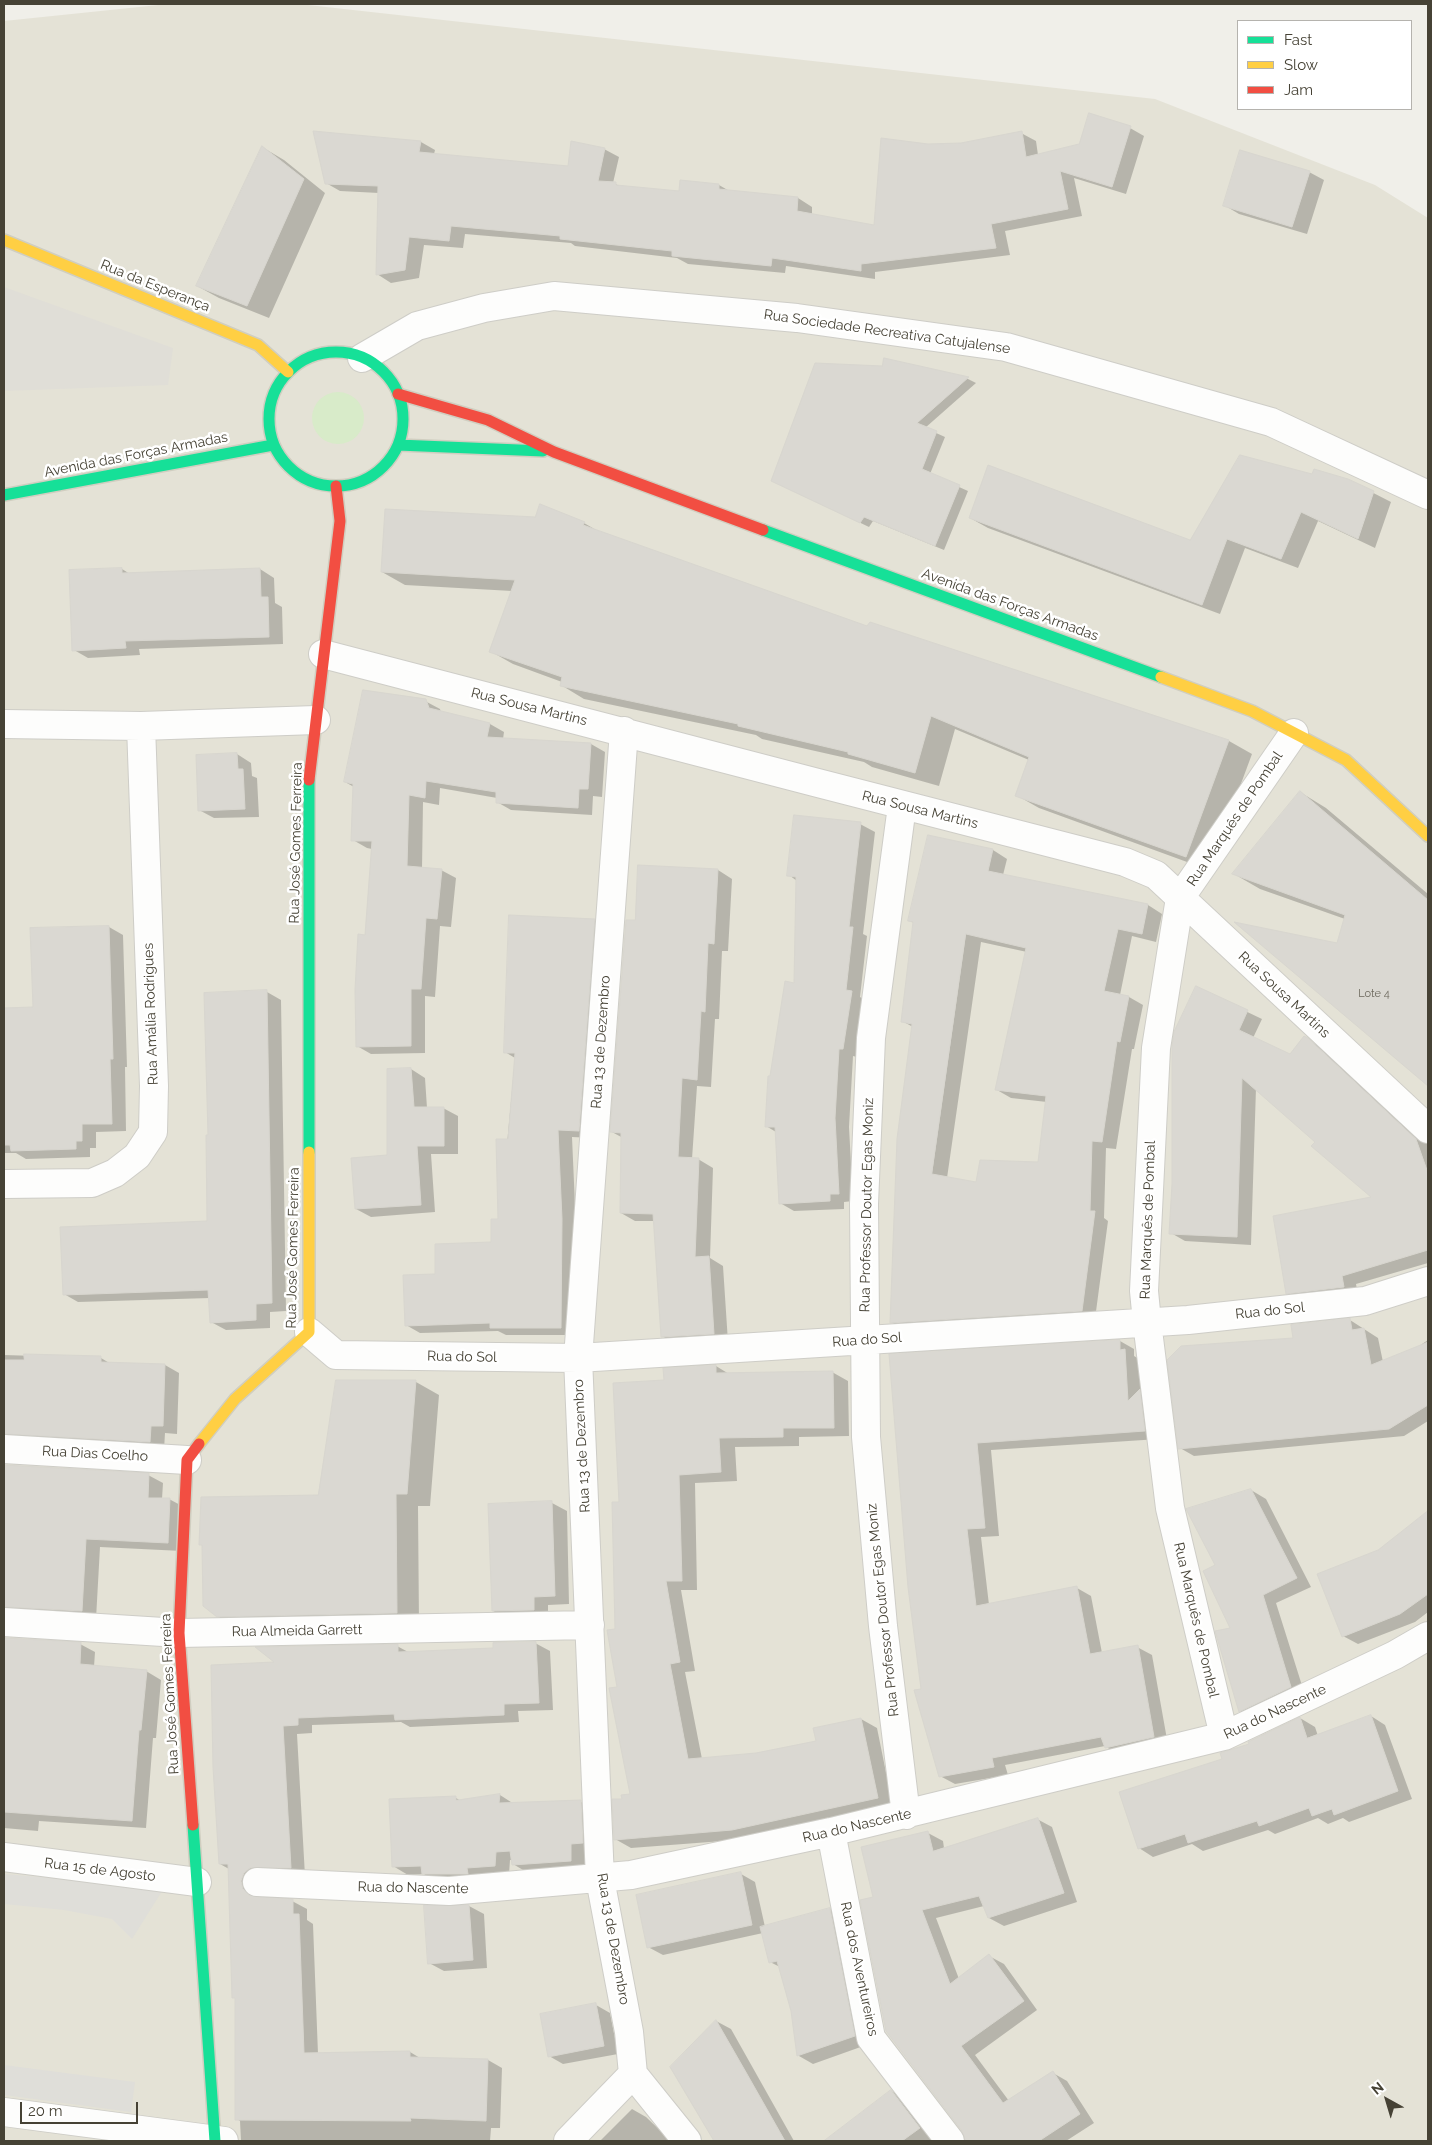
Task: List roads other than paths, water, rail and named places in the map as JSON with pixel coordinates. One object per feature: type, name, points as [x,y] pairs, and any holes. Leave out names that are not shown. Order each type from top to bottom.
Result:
[{"type":"street","name":"Rua da Esperança","points":[[4,240],[258,346],[288,372]]},
{"type":"street","name":"Rua Sociedade Recreativa Catujalense","points":[[362,358],[417,326],[484,308],[554,296],[797,318],[1015,350],[1271,422],[1428,494]]},
{"type":"street","points":[[323,353],[343,353],[362,358],[377,367],[389,379],[398,394],[402,411],[402,429],[398,445],[388,462],[373,475],[355,483],[336,486],[316,484],[298,475],[284,462],[273,445],[269,426],[270,406],[276,388],[288,372],[304,360],[323,353]]},
{"type":"street","name":"Avenida das Forças Armadas","points":[[398,394],[488,420],[554,452],[1252,711],[1346,760],[1428,836]]},
{"type":"street","name":"Avenida das Forças Armadas","points":[[4,495],[273,445]]},
{"type":"street","name":"Avenida das Forças Armadas","points":[[398,445],[554,452]]},
{"type":"street","name":"Rua José Gomes Ferreira","points":[[215,2141],[179,1633],[186,1460],[235,1399],[309,1332],[310,784],[323,654],[340,521],[336,486]]},
{"type":"street","name":"Rua Sousa Martins","points":[[323,654],[624,731],[902,806],[1125,862],[1156,875],[1428,1129]]},
{"type":"street","points":[[4,724],[140,726],[316,720]]},
{"type":"street","name":"Rua Amália Rodrigues","points":[[4,1184],[92,1183],[115,1173],[136,1156],[153,1132],[154,1086],[140,726]]},
{"type":"street","name":"Rua 13 de Dezembro","points":[[624,731],[578,1358],[600,1878],[630,2032],[633,2074]]},
{"type":"street","name":"Rua Marquês de Pombal","points":[[1224,1736],[1170,1508],[1147,1322],[1144,1291],[1156,1048],[1180,898],[1294,733]]},
{"type":"street","name":"Rua Professor Doutor Egas Moniz","points":[[902,806],[870,1038],[864,1204],[866,1437],[883,1626],[906,1815]]},
{"type":"street","name":"Rua do Sol","points":[[309,1332],[336,1355],[578,1358],[1188,1320],[1365,1301],[1428,1281]]},
{"type":"street","name":"Rua Dias Coelho","points":[[4,1449],[186,1460]]},
{"type":"street","name":"Rua Almeida Garrett","points":[[4,1622],[179,1633],[590,1625]]},
{"type":"street","name":"Rua do Nascente","points":[[257,1882],[449,1891],[631,1875],[906,1815],[1224,1736],[1395,1656],[1428,1636]]},
{"type":"street","name":"Rua dos Aventureiros","points":[[831,1832],[871,2038],[950,2141]]},
{"type":"street","name":"Rua 15 de Agosto","points":[[4,1857],[197,1882]]},
{"type":"street","points":[[568,2141],[633,2074],[686,2141]]},
{"type":"street","points":[[4,2112],[224,2141]]}]
